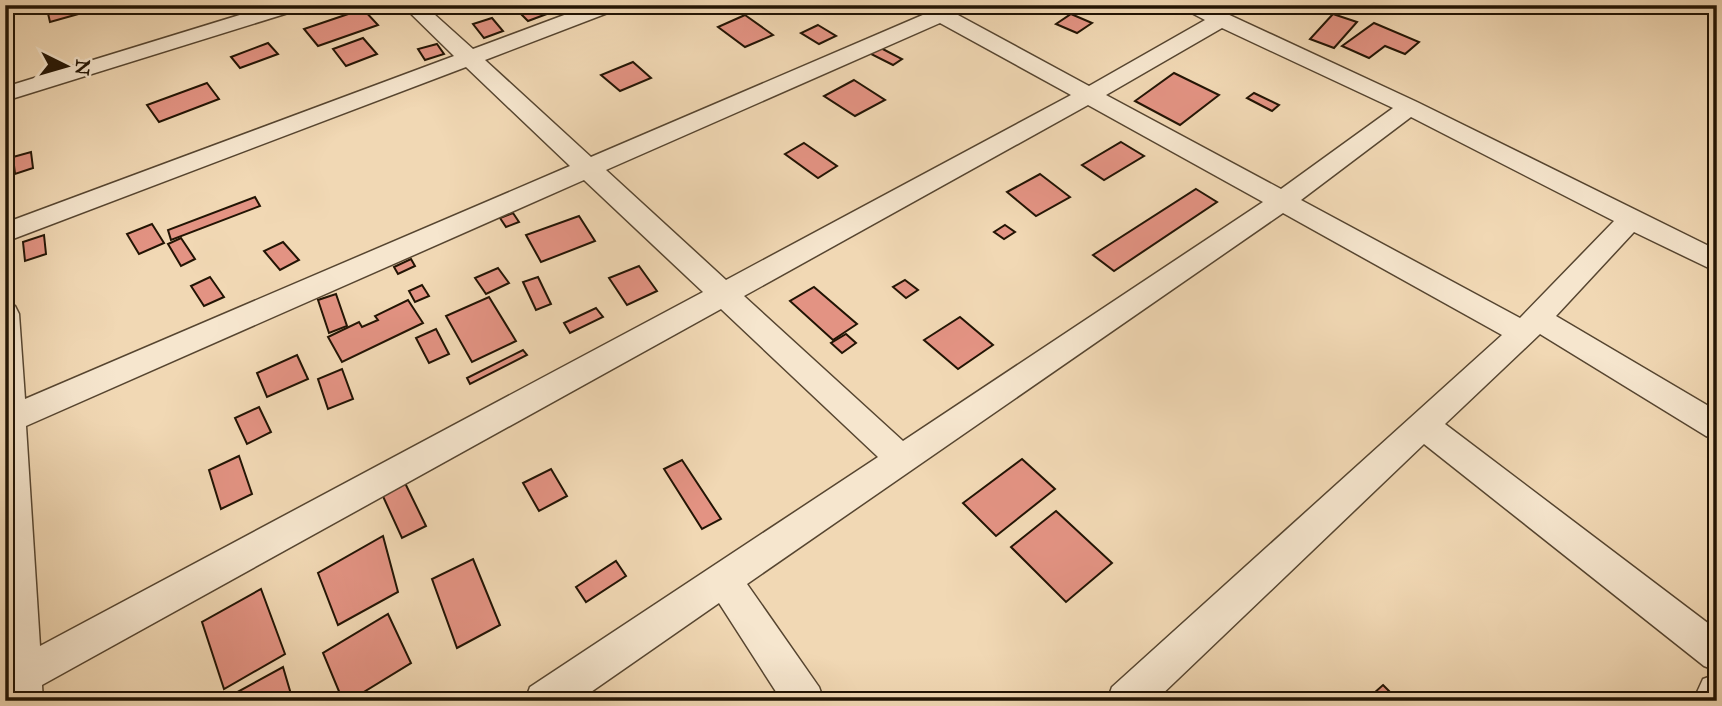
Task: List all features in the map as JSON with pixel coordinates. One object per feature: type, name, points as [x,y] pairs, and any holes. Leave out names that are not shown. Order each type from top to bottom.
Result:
[{"type":"street","points":[[5,94],[294,5]]},
{"type":"street","points":[[412,5],[901,459]]},
{"type":"street","points":[[5,233],[611,5]]},
{"type":"street","points":[[1191,5],[1409,107],[1717,261]]},
{"type":"street","points":[[8,420],[943,8],[1089,95],[1283,201],[1530,326],[1717,427]]},
{"type":"street","points":[[5,314],[17,687],[1220,20]]},
{"type":"street","points":[[544,701],[1283,201],[1409,107]]},
{"type":"street","points":[[1126,701],[1530,326],[1631,219]]},
{"type":"street","points":[[1424,426],[1717,653]]},
{"type":"street","points":[[723,579],[806,701]]},
{"type":"street","points":[[1712,701],[1717,694]]},
{"type":"building","points":[[46,5],[80,5],[82,13],[50,22]]},
{"type":"building","points":[[545,5],[552,12],[528,21],[514,7]]},
{"type":"building","points":[[363,9],[378,25],[318,46],[304,29]]},
{"type":"building","points":[[1071,14],[1092,23],[1077,33],[1056,24]]},
{"type":"building","points":[[1333,14],[1357,22],[1334,48],[1310,39]]},
{"type":"building","points":[[745,15],[773,35],[745,47],[718,27]]},
{"type":"building","points":[[492,18],[503,31],[484,38],[473,24]]},
{"type":"building","points":[[1374,23],[1419,42],[1405,54],[1385,46],[1369,58],[1342,46]]},
{"type":"building","points":[[818,25],[836,36],[819,44],[801,33]]},
{"type":"building","points":[[363,38],[377,54],[346,66],[333,49]]},
{"type":"building","points":[[268,43],[278,54],[240,68],[231,57]]},
{"type":"building","points":[[437,44],[444,54],[425,60],[418,49]]},
{"type":"building","points":[[877,46],[902,59],[893,65],[867,52]]},
{"type":"building","points":[[633,62],[651,78],[620,91],[601,75]]},
{"type":"building","points":[[1174,73],[1219,95],[1180,125],[1135,101]]},
{"type":"building","points":[[854,80],[885,100],[855,116],[824,96]]},
{"type":"building","points":[[207,83],[219,99],[159,122],[147,105]]},
{"type":"building","points":[[1254,93],[1279,105],[1272,111],[1247,98]]},
{"type":"building","points":[[1121,142],[1144,156],[1104,180],[1082,165]]},
{"type":"building","points":[[804,143],[837,166],[818,178],[785,154]]},
{"type":"building","points":[[31,152],[33,168],[15,174],[13,157]]},
{"type":"building","points":[[1040,174],[1070,197],[1036,216],[1007,192]]},
{"type":"building","points":[[1196,189],[1217,202],[1114,271],[1093,255]]},
{"type":"building","points":[[255,197],[260,206],[171,240],[168,230]]},
{"type":"building","points":[[513,213],[519,222],[506,227],[500,218]]},
{"type":"building","points":[[579,216],[595,241],[541,262],[526,235]]},
{"type":"building","points":[[152,224],[164,243],[139,254],[127,234]]},
{"type":"building","points":[[1005,225],[1015,232],[1004,239],[994,232]]},
{"type":"building","points":[[44,235],[46,254],[25,261],[23,242]]},
{"type":"building","points":[[181,238],[195,259],[181,266],[168,244]]},
{"type":"building","points":[[283,242],[299,260],[280,270],[264,251]]},
{"type":"building","points":[[411,259],[415,266],[398,274],[394,267]]},
{"type":"building","points":[[639,266],[657,291],[627,305],[609,278]]},
{"type":"building","points":[[498,268],[509,283],[486,294],[475,278]]},
{"type":"building","points":[[210,277],[224,297],[204,306],[191,286]]},
{"type":"building","points":[[538,277],[551,304],[536,310],[523,282]]},
{"type":"building","points":[[905,280],[918,290],[906,298],[893,287]]},
{"type":"building","points":[[422,285],[429,296],[415,302],[409,291]]},
{"type":"building","points":[[814,287],[857,324],[833,340],[790,301]]},
{"type":"building","points":[[336,294],[347,326],[329,333],[318,300]]},
{"type":"building","points":[[489,297],[516,341],[472,362],[446,316]]},
{"type":"building","points":[[408,300],[423,323],[342,362],[328,337],[359,322],[362,327],[378,320],[375,316]]},
{"type":"building","points":[[596,308],[603,317],[570,333],[564,323]]},
{"type":"building","points":[[960,317],[993,345],[958,369],[924,340]]},
{"type":"building","points":[[436,329],[449,354],[429,363],[416,338]]},
{"type":"building","points":[[846,334],[856,343],[842,353],[831,343]]},
{"type":"building","points":[[523,350],[527,355],[470,384],[467,378]]},
{"type":"building","points":[[297,355],[308,379],[267,397],[257,373]]},
{"type":"building","points":[[342,369],[353,399],[328,409],[318,379]]},
{"type":"building","points":[[259,407],[271,432],[247,444],[235,418]]},
{"type":"building","points":[[239,456],[252,494],[221,509],[209,470]]},
{"type":"building","points":[[1022,459],[1055,489],[996,536],[963,503]]},
{"type":"building","points":[[682,460],[721,519],[702,529],[664,469]]},
{"type":"building","points":[[551,469],[567,496],[539,511],[523,483]]},
{"type":"building","points":[[404,481],[426,526],[402,538],[381,492]]},
{"type":"building","points":[[1056,511],[1112,563],[1066,602],[1011,547]]},
{"type":"building","points":[[383,536],[398,592],[338,625],[318,573]]},
{"type":"building","points":[[473,559],[500,625],[457,648],[432,579]]},
{"type":"building","points":[[616,561],[626,576],[586,602],[576,587]]},
{"type":"building","points":[[261,589],[285,654],[224,689],[202,622]]},
{"type":"building","points":[[388,614],[411,663],[349,701],[343,701],[323,653]]},
{"type":"building","points":[[283,667],[293,701],[221,701]]},
{"type":"building","points":[[1383,685],[1399,701],[1365,701]]}]
